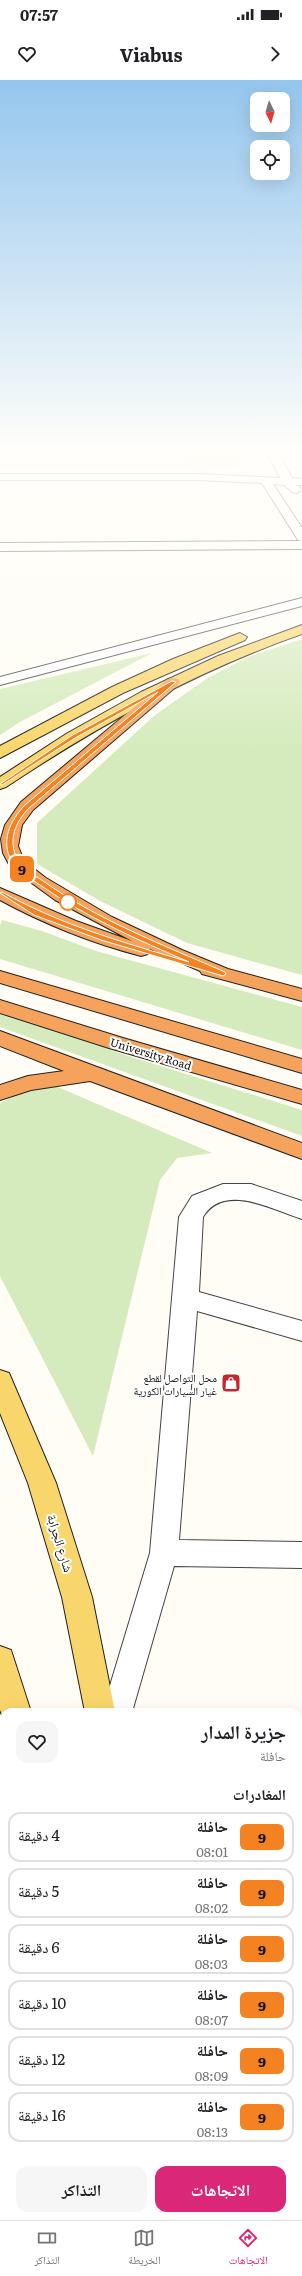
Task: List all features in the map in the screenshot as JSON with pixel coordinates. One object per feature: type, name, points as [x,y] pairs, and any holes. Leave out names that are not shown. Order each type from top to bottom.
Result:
[{"type":"highway","points":[[173,682],[27,806],[17,817],[11,828],[9,844],[15,861],[25,872],[66,900],[141,938],[223,974]]},
{"type":"highway","points":[[0,893],[36,913],[104,939],[223,974],[302,995]]},
{"type":"highway","points":[[0,977],[302,1066]]},
{"type":"highway","name":"University Road","points":[[0,1006],[116,1043],[302,1097]]},
{"type":"highway","points":[[0,1038],[92,1074],[302,1151]]},
{"type":"highway","points":[[0,1093],[28,1083],[92,1074]]},
{"type":"main road","points":[[0,753],[37,731],[198,653],[302,617]]},
{"type":"main road","points":[[0,784],[73,737],[173,682],[302,629]]},
{"type":"main road","name":"شارع الجرابة","points":[[0,1381],[42,1483],[78,1597],[99,1708]]},
{"type":"main road","points":[[0,1661],[15,1708]]},
{"type":"street","points":[[0,681],[302,602]]},
{"type":"street","points":[[118,1708],[164,1553],[186,1298],[191,1217],[200,1202],[223,1192],[251,1192],[302,1210]]},
{"type":"street","points":[[186,1298],[302,1331]]},
{"type":"street","points":[[164,1553],[302,1555]]},
{"type":"green space","points":[[302,639],[302,975],[187,943],[100,901],[37,864],[37,823],[155,715],[209,677],[248,657]]},
{"type":"green space","points":[[152,653],[20,722],[0,735],[0,689]]},
{"type":"green space","points":[[2,920],[42,931],[96,951],[302,1007],[302,1050],[0,959],[0,925]]},
{"type":"green space","points":[[0,1011],[125,1055],[302,1110],[302,1136],[0,1027]]},
{"type":"green space","points":[[53,1085],[212,1153],[177,1158],[160,1180],[93,1456],[0,1276],[0,1103],[22,1092]]},
{"type":"bus line","name":"9","points":[[0,784],[73,737],[173,682],[27,806],[17,817],[11,828],[9,844],[15,861],[25,872],[66,900],[141,938],[223,974],[104,939],[36,913],[0,893]]},
{"type":"place","name":"محل التواصل لقطع غيار السيارات الكورية","points":[[231,1383]]}]
